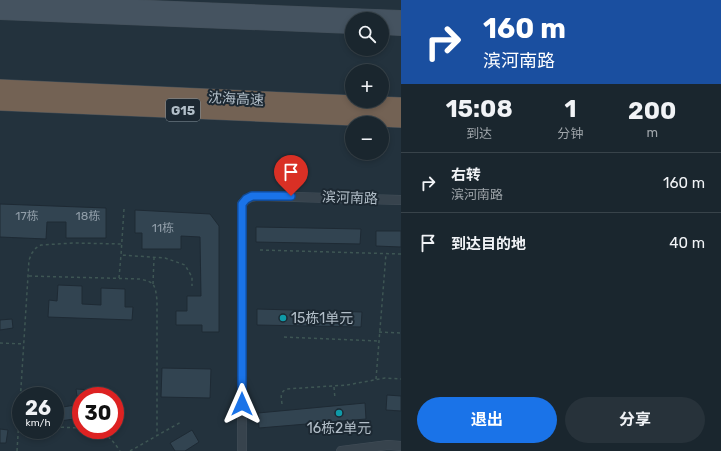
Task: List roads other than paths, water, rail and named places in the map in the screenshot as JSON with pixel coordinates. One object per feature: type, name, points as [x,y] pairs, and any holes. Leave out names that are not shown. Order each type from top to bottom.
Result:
[{"type":"highway","name":"沈海高速","points":[[0,88],[366,111],[401,119]]},
{"type":"highway","name":"沈海高速","points":[[0,102],[366,111],[401,106]]},
{"type":"street","points":[[0,1],[401,17]]},
{"type":"street","points":[[0,13],[345,27]]},
{"type":"street","points":[[389,28],[401,29]]},
{"type":"street","name":"滨河南路","points":[[242,451],[242,204],[246,199],[252,196],[401,200]]},
{"type":"street","points":[[341,451],[388,445],[401,446]]},
{"type":"place","name":"15栋1单元","points":[[283,318]]},
{"type":"place","name":"16栋2单元","points":[[339,413]]}]
